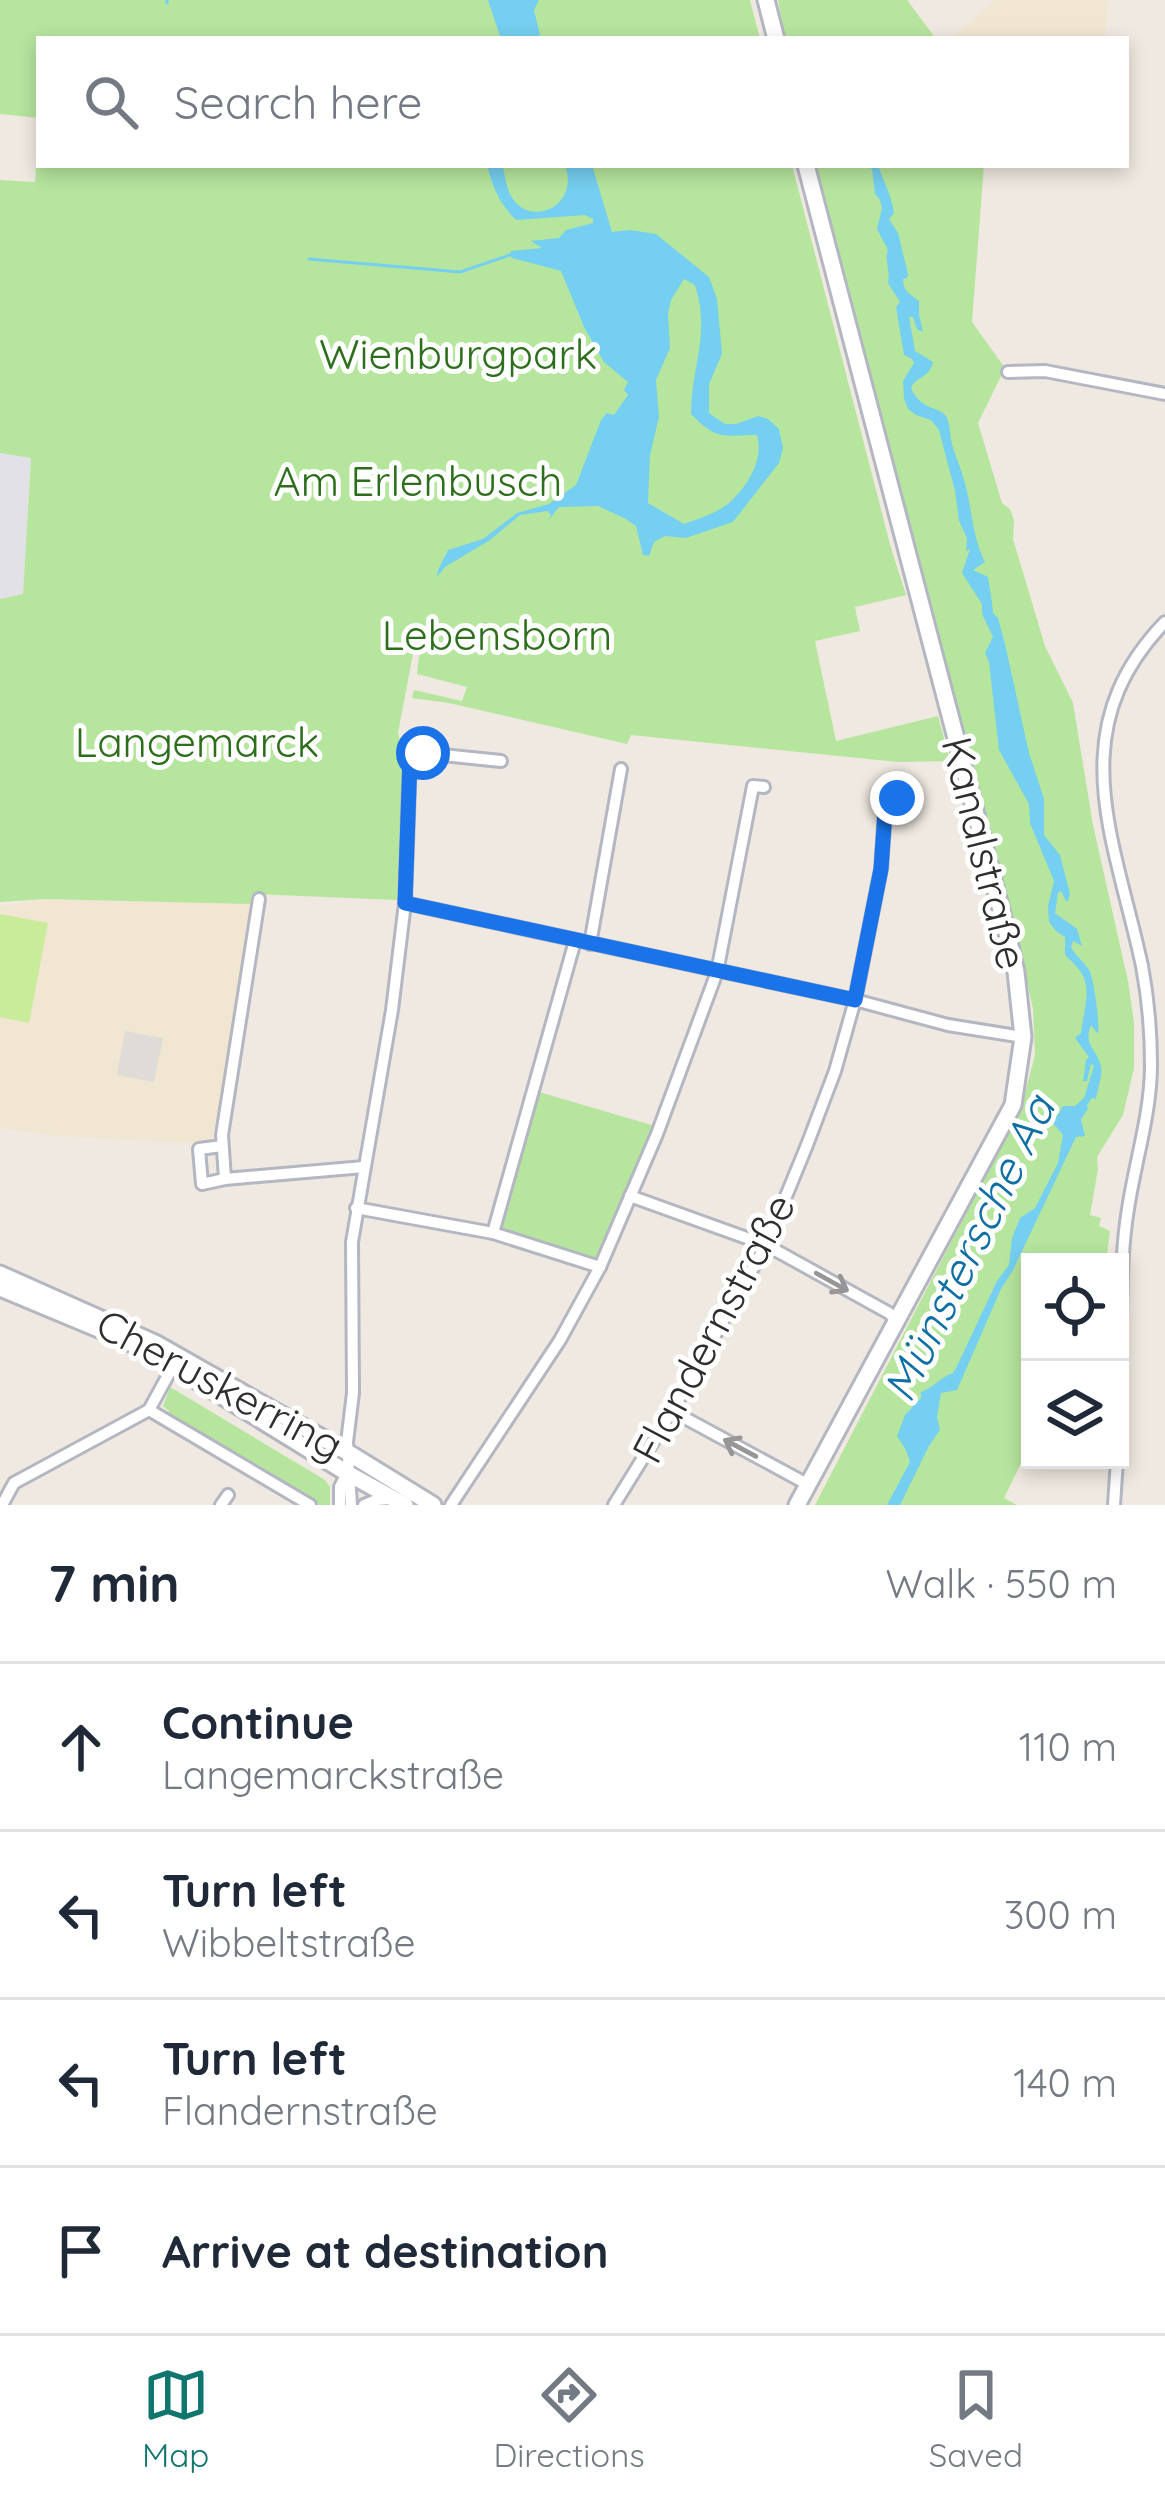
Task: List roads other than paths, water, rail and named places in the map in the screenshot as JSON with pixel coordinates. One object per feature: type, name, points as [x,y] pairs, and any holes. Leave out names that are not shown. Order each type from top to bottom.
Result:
[{"type":"main road","points":[[766,0],[775,36]]},
{"type":"main road","name":"Kanalstraße","points":[[797,1505],[1013,1105],[1023,1036],[1009,937],[807,168]]},
{"type":"main road","name":"Cheruskerring","points":[[0,1274],[142,1336],[433,1505]]},
{"type":"main road","name":"Cheruskerring","points":[[0,1288],[125,1340],[402,1503]]},
{"type":"street","points":[[1008,372],[1045,370],[1165,394]]},
{"type":"street","points":[[1123,1253],[1151,1085],[1151,1033],[1142,966],[1109,832],[1102,770],[1104,739],[1123,679],[1165,622]]},
{"type":"street","points":[[351,1505],[347,1452],[353,1393],[352,1242],[392,1010],[405,903],[410,758],[423,753],[501,761]]},
{"type":"street","points":[[590,944],[621,769]]},
{"type":"street","points":[[452,1505],[560,1340],[600,1267],[657,1134],[717,972],[753,786]]},
{"type":"street","name":"Flandernstraße","points":[[614,1505],[766,1245],[835,1071],[855,1000],[881,869],[886,798]]},
{"type":"street","points":[[225,1179],[222,1145],[259,899]]},
{"type":"street","points":[[405,903],[855,1000],[948,1025],[1023,1036]]},
{"type":"street","points":[[493,1233],[575,940]]},
{"type":"street","points":[[222,1145],[200,1149],[202,1184],[364,1167]]},
{"type":"street","points":[[630,1196],[766,1245],[896,1320]]},
{"type":"street","points":[[356,1208],[493,1233],[600,1267]]},
{"type":"street","points":[[2,1505],[14,1483],[149,1410],[173,1366]]},
{"type":"street","name":"Cheruskerring","points":[[149,1410],[310,1505]]},
{"type":"street","points":[[672,1411],[807,1484]]},
{"type":"street","points":[[1114,1505],[1116,1469]]},
{"type":"street","points":[[340,1505],[340,1487],[347,1473]]},
{"type":"street","points":[[364,1505],[381,1499],[402,1503]]},
{"type":"water","points":[[488,0],[539,0],[534,10],[540,36],[500,36]]},
{"type":"water","points":[[488,168],[503,168],[518,205],[539,212],[550,209],[566,192],[566,168],[593,168],[612,232],[656,234],[709,277],[717,299],[722,354],[709,384],[709,413],[725,424],[758,416],[768,419],[779,429],[783,448],[779,463],[733,522],[686,538],[665,536],[654,542],[649,556],[643,555],[636,526],[626,519],[598,506],[559,507],[547,522],[548,511],[520,515],[437,577],[448,550],[483,539],[517,513],[549,504],[576,485],[601,420],[607,413],[614,415],[628,395],[624,390],[628,382],[604,362],[584,327],[561,271],[510,255],[511,251],[542,248],[531,241],[559,238],[593,219],[585,215],[516,220],[494,188]],"holes":[[[684,279],[695,285],[701,335],[691,414],[715,433],[757,435],[759,444],[748,481],[729,503],[684,524],[648,503],[650,455],[659,417],[656,380],[670,348],[668,313]]]},
{"type":"water","points":[[870,168],[879,168],[893,207],[889,219],[898,233],[908,274],[904,287],[919,301],[923,332],[909,317],[915,351],[933,362],[911,388],[920,401],[946,416],[967,490],[985,562],[973,570],[988,577],[993,613],[1044,799],[1044,835],[1060,855],[1070,894],[1066,901],[1058,893],[1055,913],[1077,929],[1082,946],[1073,941],[1071,947],[1092,977],[1098,1034],[1091,1025],[1088,1038],[1101,1070],[1096,1099],[1092,1098],[1081,1119],[1085,1136],[1076,1137],[957,1390],[941,1393],[940,1430],[900,1505],[887,1505],[910,1462],[897,1436],[905,1415],[921,1392],[953,1373],[958,1364],[1009,1265],[1020,1218],[1035,1208],[1058,1163],[1063,1135],[1053,1123],[1063,1106],[1075,1106],[1084,1098],[1094,1066],[1091,1064],[1087,1081],[1083,1081],[1089,1057],[1075,1038],[1081,1033],[1086,985],[1065,955],[1065,937],[1049,922],[1054,881],[1030,823],[1029,804],[999,750],[985,653],[993,637],[982,604],[962,573],[970,549],[966,551],[967,538],[939,430],[931,420],[908,409],[904,398],[903,381],[914,363],[904,355],[896,307],[900,302],[888,283],[888,250],[877,229],[882,208]]},
{"type":"waterway","points":[[309,259],[460,272],[510,255]]},
{"type":"park label","name":"Wienburgpark","points":[[458,353]]},
{"type":"park label","name":"Am Erlenbusch","points":[[418,480]]},
{"type":"park label","name":"Lebensborn","points":[[497,634]]},
{"type":"park label","name":"Langemarck","points":[[197,741]]},
{"type":"water label","name":"Münstersche Aa","points":[[968,1248]]}]
